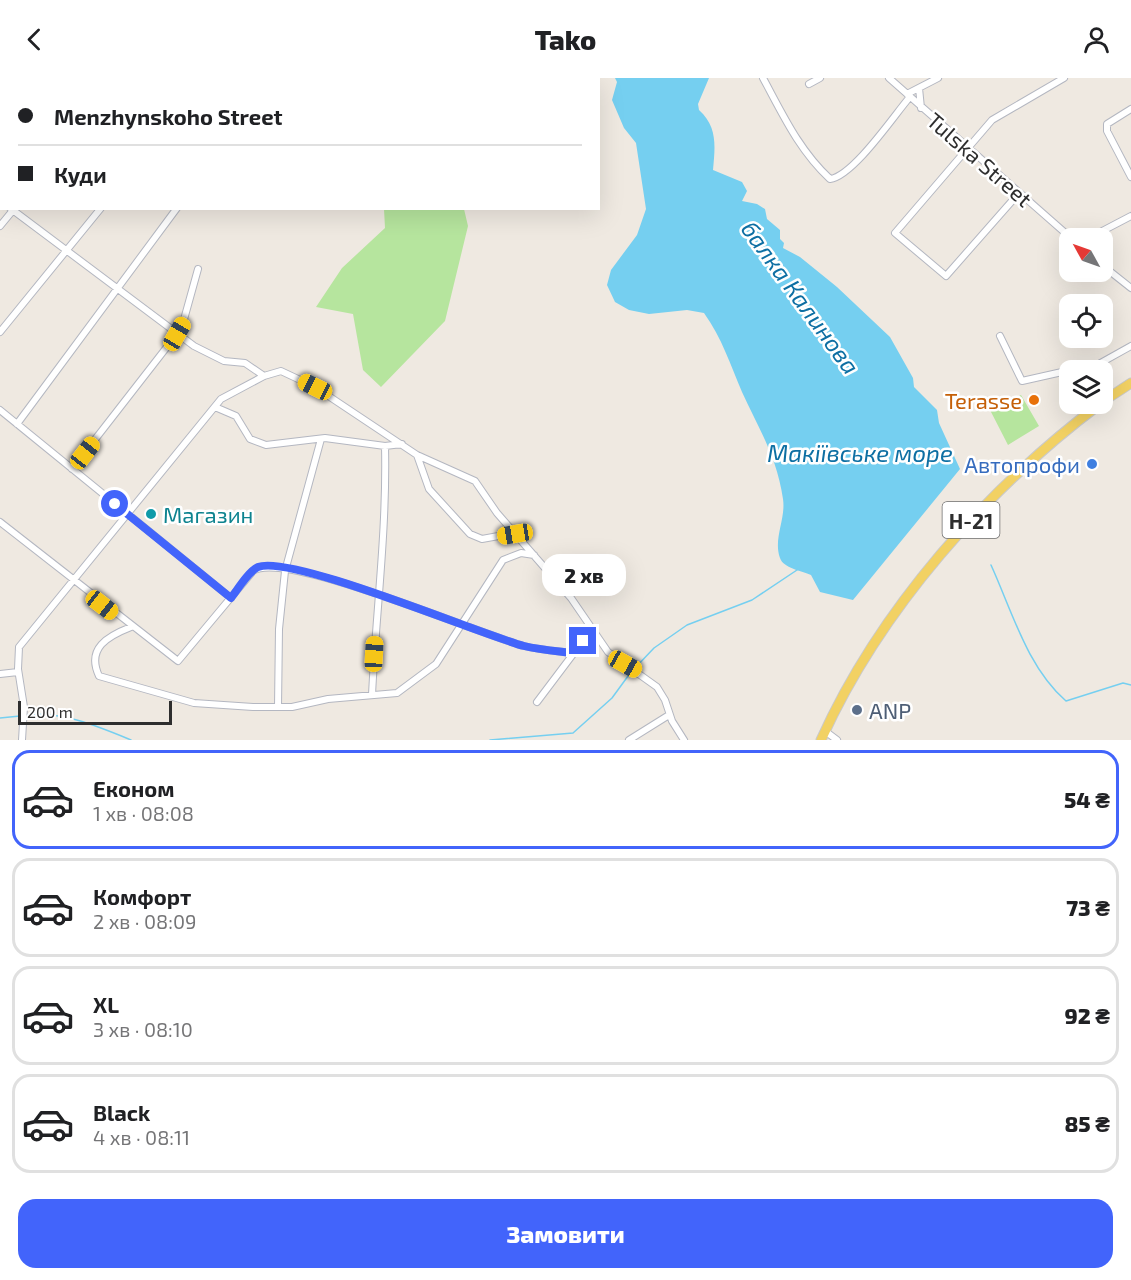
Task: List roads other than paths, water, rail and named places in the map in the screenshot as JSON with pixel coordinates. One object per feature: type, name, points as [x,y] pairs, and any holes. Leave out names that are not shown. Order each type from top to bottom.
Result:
[{"type":"main road","name":"Н-21","points":[[1113,395],[1131,383]]},
{"type":"main road","name":"Н-21","points":[[823,735],[884,632],[942,554],[1005,484],[1039,451],[1087,414]]},
{"type":"street","points":[[763,78],[789,129],[810,160],[830,179],[838,178],[861,155],[908,96],[938,78]]},
{"type":"street","points":[[809,84],[820,78]]},
{"type":"street","name":"Tulska Street","points":[[889,78],[1059,228]]},
{"type":"street","points":[[1019,193],[946,276],[895,233],[992,120],[1064,78]]},
{"type":"street","points":[[919,88],[921,108]]},
{"type":"street","points":[[1131,109],[1107,124],[1107,131],[1131,177]]},
{"type":"street","points":[[0,225],[12,210]]},
{"type":"street","points":[[14,210],[177,334],[211,356],[245,363],[264,376]]},
{"type":"street","points":[[0,332],[99,210]]},
{"type":"street","points":[[17,424],[176,210]]},
{"type":"street","points":[[1108,228],[1131,216]]},
{"type":"street","points":[[72,470],[177,334],[186,315],[198,269]]},
{"type":"street","points":[[1113,274],[1131,288]]},
{"type":"street","points":[[999,336],[1022,381],[1059,373]]},
{"type":"street","points":[[1106,360],[1131,346]]},
{"type":"street","points":[[22,740],[24,707],[18,672],[19,647],[221,399],[264,376],[281,371],[315,387],[417,455],[475,481],[515,534],[571,598],[614,657],[639,672],[657,687],[665,700],[669,715],[684,740]]},
{"type":"street","points":[[215,407],[236,416],[250,439],[266,445],[321,439],[385,446],[402,444]]},
{"type":"street","points":[[0,410],[231,598]]},
{"type":"street","points":[[278,707],[279,629],[285,569],[321,439]]},
{"type":"street","points":[[372,695],[384,529],[385,446]]},
{"type":"street","points":[[417,455],[429,489],[470,534],[482,539],[515,534]]},
{"type":"street","points":[[0,522],[73,582],[177,661],[253,571],[260,566],[285,569],[378,595],[524,646],[574,653]]},
{"type":"street","points":[[131,627],[111,635],[99,645],[94,666],[99,676],[194,703],[278,707],[397,693],[436,664],[464,624],[503,560],[521,553],[535,555]]},
{"type":"street","points":[[537,702],[592,629]]},
{"type":"street","points":[[0,674],[18,672]]},
{"type":"street","points":[[628,740],[669,715]]},
{"type":"street","points":[[823,735],[837,740]]},
{"type":"water","name":"Макіївське море","points":[[615,78],[709,78],[698,104],[699,110],[709,123],[714,138],[713,170],[742,182],[747,191],[742,201],[757,204],[765,209],[767,219],[780,230],[780,239],[784,243],[783,248],[800,257],[837,287],[890,337],[913,378],[914,387],[937,410],[939,423],[960,469],[853,600],[820,592],[811,575],[789,567],[780,558],[778,544],[783,499],[776,470],[767,444],[721,342],[704,313],[687,310],[649,314],[629,310],[615,302],[607,285],[611,270],[637,235],[646,209],[636,143],[624,128],[612,100],[617,82]]},
{"type":"waterway","name":"балка Калинова","points":[[991,565],[1031,655],[1052,687],[1066,701],[1123,683],[1131,685]]},
{"type":"waterway","points":[[634,669],[654,648],[687,625],[752,600],[800,568]]},
{"type":"waterway","points":[[490,740],[573,733],[612,698],[631,672]]},
{"type":"waterway","points":[[25,715],[66,717],[131,740]]},
{"type":"waterway","points":[[0,718],[20,716]]},
{"type":"place","name":"Terasse","points":[[1034,400]]},
{"type":"place","name":"Автопрофи","points":[[1092,464]]},
{"type":"place","name":"Магазин","points":[[151,514]]},
{"type":"place","name":"ANP","points":[[857,710]]}]
